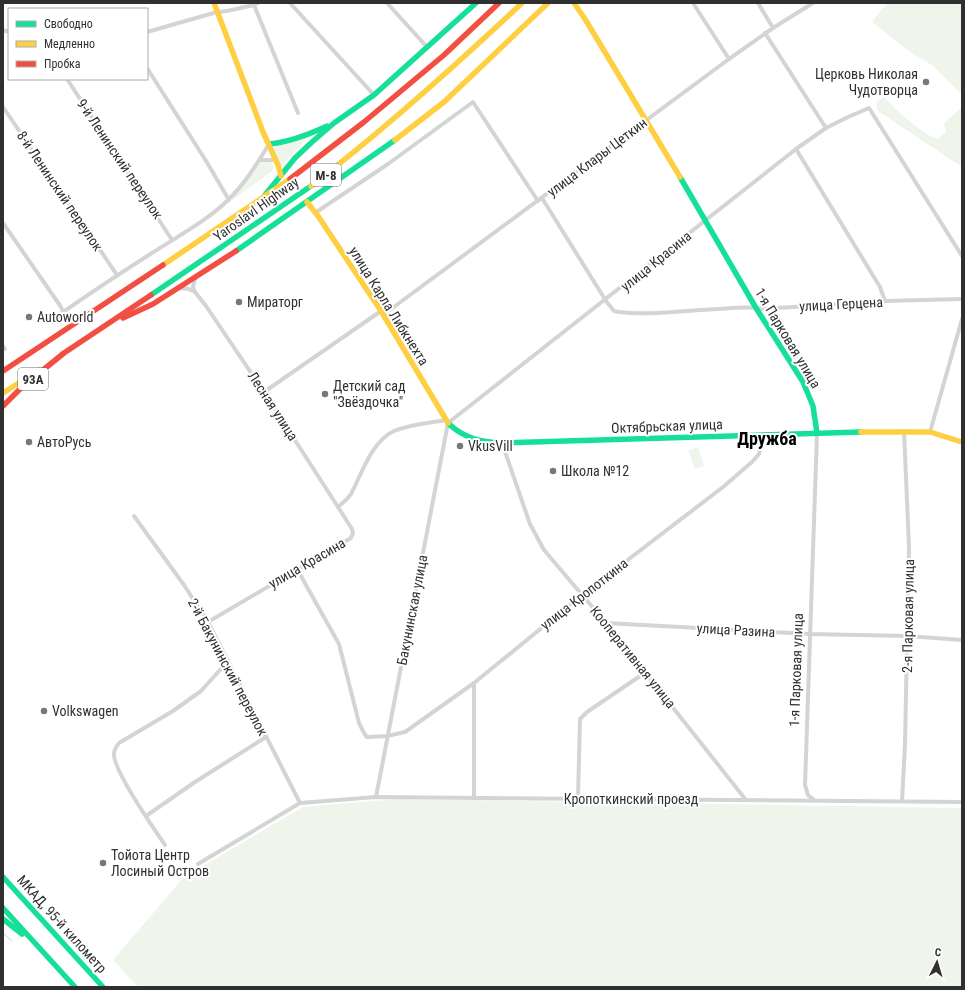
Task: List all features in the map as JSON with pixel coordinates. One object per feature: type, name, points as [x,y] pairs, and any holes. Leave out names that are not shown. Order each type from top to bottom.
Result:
[{"type":"main road","points":[[214,3],[280,170],[281,176]]},
{"type":"main road","points":[[262,199],[295,158],[334,124],[374,95],[476,3]]},
{"type":"main road","name":"Yaroslavl Highway","points":[[3,371],[304,170],[444,55],[499,3]]},
{"type":"main road","name":"Yaroslavl Highway","points":[[3,393],[111,324],[302,193],[355,152],[425,93],[522,3]]},
{"type":"main road","points":[[111,324],[153,304],[234,253],[408,131],[432,112],[548,3]]},
{"type":"main road","name":"1-я Парковая улица","points":[[574,3],[706,220],[756,308],[803,382],[815,414],[817,433]]},
{"type":"main road","points":[[269,144],[282,142],[312,133],[334,124]]},
{"type":"main road","name":"улица Карла Либкнехта","points":[[307,202],[382,313],[447,422]]},
{"type":"main road","points":[[3,367],[42,344]]},
{"type":"main road","name":"93A","points":[[3,406],[22,387],[64,353]]},
{"type":"main road","name":"Октябрьская улица","points":[[447,422],[455,431],[469,439],[489,442],[904,431],[930,432],[962,442]]},
{"type":"main road","name":"МКАД, 95-й километр","points":[[3,877],[103,987]]},
{"type":"main road","points":[[3,908],[75,987]]},
{"type":"main road","points":[[3,919],[38,946]]},
{"type":"street","points":[[290,3],[374,95]]},
{"type":"street","points":[[387,3],[427,47]]},
{"type":"street","points":[[693,3],[729,59]]},
{"type":"street","points":[[758,3],[773,28]]},
{"type":"street","name":"улица Клары Цеткин","points":[[264,392],[382,313],[538,201],[645,120],[765,33],[813,3]]},
{"type":"street","points":[[148,32],[217,12],[256,4],[298,113]]},
{"type":"street","points":[[765,33],[826,128]]},
{"type":"street","points":[[148,70],[229,200]]},
{"type":"street","name":"9-й Ленинский переулок","points":[[68,80],[172,240]]},
{"type":"street","points":[[315,213],[388,164],[474,102],[538,201]]},
{"type":"street","name":"8-й Ленинский переулок","points":[[3,107],[117,275]]},
{"type":"street","name":"улица Красина","points":[[208,622],[347,541],[352,536],[352,529],[338,507],[347,500],[375,447],[383,438],[394,431],[406,427],[447,422],[606,301],[796,150],[826,128],[848,117],[869,108],[962,256]]},
{"type":"street","points":[[3,223],[63,312],[219,209],[229,200],[260,160],[269,144]]},
{"type":"street","points":[[796,150],[880,287],[885,301]]},
{"type":"street","points":[[260,160],[276,160]]},
{"type":"street","points":[[542,198],[606,301]]},
{"type":"street","points":[[195,278],[193,287],[195,292]]},
{"type":"street","points":[[178,288],[184,287],[195,292]]},
{"type":"street","name":"Лесная улица","points":[[195,292],[264,392],[338,507]]},
{"type":"street","name":"улица Герцена","points":[[606,301],[614,311],[624,313],[762,309],[885,301],[962,299]]},
{"type":"street","points":[[930,432],[962,319]]},
{"type":"street","name":"Бакунинская улица","points":[[376,797],[447,422]]},
{"type":"street","name":"2-я Парковая улица","points":[[902,801],[905,744],[910,547],[904,431]]},
{"type":"street","name":"1-я Парковая улица","points":[[814,800],[808,795],[804,785],[817,433]]},
{"type":"street","name":"улица Кропоткина","points":[[297,570],[339,644],[359,723],[364,733],[368,737],[387,736],[405,732],[474,683],[582,595],[722,487],[752,462],[759,454],[763,434]]},
{"type":"street","name":"Кооперативная улица","points":[[502,442],[530,524],[544,550],[646,672],[746,800]]},
{"type":"street","name":"2-й Бакунинский переулок","points":[[134,516],[184,585],[208,622],[300,804]]},
{"type":"street","name":"улица Разина","points":[[606,623],[809,634],[907,636],[962,640]]},
{"type":"street","points":[[165,845],[121,774],[115,760],[114,750],[119,743],[173,711],[201,692],[228,661]]},
{"type":"street","points":[[578,798],[580,719],[587,712],[646,672]]},
{"type":"street","points":[[474,683],[474,798]]},
{"type":"street","points":[[146,816],[195,782],[266,737]]},
{"type":"street","name":"Кропоткинский проезд","points":[[300,804],[376,797],[962,802]]},
{"type":"street","points":[[198,864],[300,804]]},
{"type":"shaded area","points":[[887,3],[962,3],[962,95],[932,65],[914,55],[872,22]]},
{"type":"shaded area","points":[[884,97],[915,126],[937,139],[946,132],[944,123],[962,107],[962,167],[878,111],[876,102]]},
{"type":"shaded area","points":[[309,136],[281,166],[273,151],[276,146]]},
{"type":"shaded area","points":[[269,161],[273,164],[273,170],[230,202],[261,162]]},
{"type":"shaded area","points":[[698,447],[704,466],[695,469],[688,451]]},
{"type":"shaded area","points":[[397,799],[962,808],[962,987],[138,987],[113,960],[184,877],[303,807]]},
{"type":"waterway","points":[[3,933],[12,941]]},
{"type":"traffic: fast","points":[[265,195],[295,158],[312,142],[334,123],[374,95],[476,3]]},
{"type":"traffic: fast","points":[[269,144],[299,138],[327,126]]},
{"type":"traffic: fast","points":[[236,251],[395,140]]},
{"type":"traffic: fast","points":[[680,177],[756,308],[803,382],[813,406],[817,433]]},
{"type":"traffic: fast","points":[[151,295],[311,186]]},
{"type":"traffic: fast","points":[[448,423],[466,436],[487,442],[502,443],[861,432]]},
{"type":"traffic: fast","points":[[3,877],[103,987]]},
{"type":"traffic: fast","points":[[3,908],[75,987]]},
{"type":"traffic: fast","points":[[3,919],[22,934]]},
{"type":"traffic: slow","points":[[214,3],[281,176]]},
{"type":"traffic: slow","points":[[311,186],[419,97],[522,3]]},
{"type":"traffic: slow","points":[[395,140],[444,102],[548,3]]},
{"type":"traffic: slow","points":[[574,3],[680,177]]},
{"type":"traffic: slow","points":[[163,265],[290,179]]},
{"type":"traffic: slow","points":[[307,202],[318,216],[381,311],[448,423]]},
{"type":"traffic: slow","points":[[3,393],[39,370]]},
{"type":"traffic: slow","points":[[861,432],[930,432],[962,442]]},
{"type":"traffic: jam","points":[[290,179],[364,122],[444,55],[499,3]]},
{"type":"traffic: jam","points":[[123,318],[153,304],[236,251]]},
{"type":"traffic: jam","points":[[3,371],[163,265]]},
{"type":"traffic: jam","points":[[3,406],[22,387],[64,353],[151,295]]},
{"type":"place","name":"Церковь Николая Чудотворца","points":[[926,82]]},
{"type":"place","name":"Мираторг","points":[[239,302]]},
{"type":"place","name":"Autoworld","points":[[29,317]]},
{"type":"place","name":"Детский сад \"Звёздочка\"","points":[[325,394]]},
{"type":"place","name":"АвтоРусь","points":[[29,442]]},
{"type":"place","name":"VkusVill","points":[[460,446]]},
{"type":"place","name":"Школа №12","points":[[553,471]]},
{"type":"place","name":"Volkswagen","points":[[44,711]]},
{"type":"place","name":"Тойота Центр Лосиный Остров","points":[[103,863]]},
{"type":"district","name":"Дружба","points":[[767,438]]}]
